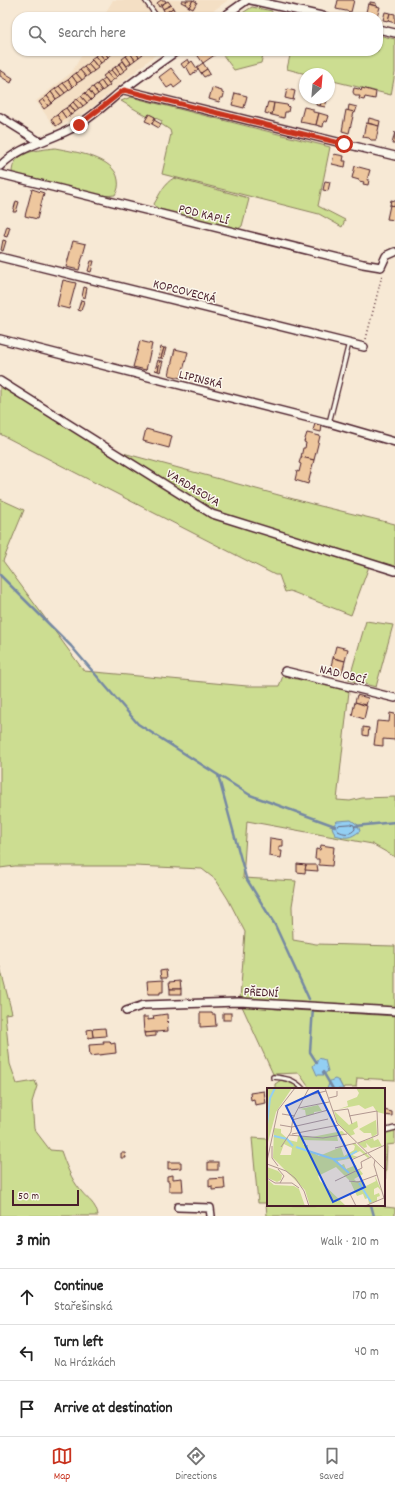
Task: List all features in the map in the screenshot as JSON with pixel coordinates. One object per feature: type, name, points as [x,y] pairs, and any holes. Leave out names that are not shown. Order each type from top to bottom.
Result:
[{"type":"street","points":[[230,12],[247,0]]},
{"type":"street","points":[[251,0],[304,12]]},
{"type":"street","points":[[383,30],[395,33]]},
{"type":"street","points":[[0,166],[9,157],[27,147],[60,135],[79,125],[170,56]]},
{"type":"street","points":[[124,90],[395,156]]},
{"type":"street","points":[[0,117],[40,142]]},
{"type":"street","name":"POD KAPLÍ","points":[[0,174],[363,264],[381,267]]},
{"type":"street","points":[[381,267],[386,256],[395,252]]},
{"type":"street","name":"KOPCOVECKÁ","points":[[0,257],[364,347]]},
{"type":"street","name":"LIPINSKÁ","points":[[0,338],[330,423],[395,442]]},
{"type":"street","name":"VARDASOVA","points":[[0,381],[212,514],[395,571]]},
{"type":"street","name":"NAD OBCÍ","points":[[285,671],[395,698]]},
{"type":"street","name":"PŘEDNÍ","points":[[126,1011],[144,1005],[239,1002],[395,1011]]},
{"type":"street","points":[[178,1207],[210,1208],[212,1216]]},
{"type":"lane","points":[[145,0],[153,12]]},
{"type":"lane","points":[[330,423],[349,343]]},
{"type":"lane","points":[[272,1077],[287,1078],[302,1088]]},
{"type":"lane","points":[[385,1131],[395,1128]]},
{"type":"path","points":[[364,347],[382,275],[381,267]]},
{"type":"shaded area","points":[[113,0],[228,0],[212,12],[106,12]]},
{"type":"shaded area","points":[[81,56],[154,56],[90,109],[56,129],[36,101],[72,72]]},
{"type":"green space","points":[[252,7],[272,11],[272,12],[244,12]]},
{"type":"green space","points":[[383,36],[395,39],[395,73],[391,95],[335,81],[335,68],[299,68],[299,72],[287,69],[290,56],[383,56]]},
{"type":"green space","points":[[224,56],[263,56],[261,63],[234,70]]},
{"type":"green space","points":[[131,97],[330,147],[318,206],[345,220],[342,227],[319,214],[162,174],[171,134],[170,130],[161,124],[162,121],[149,115],[148,117],[121,101]]},
{"type":"green space","points":[[55,148],[73,151],[93,157],[110,166],[115,172],[118,180],[118,188],[115,195],[103,196],[12,174],[13,166],[21,156],[34,151]]},
{"type":"green space","points":[[174,178],[249,199],[242,226],[238,229],[162,211],[156,207],[154,204],[162,189]]},
{"type":"green space","points":[[0,386],[112,450],[312,504],[395,524],[395,568],[371,561],[351,615],[290,591],[285,592],[279,575],[275,575],[0,434]]},
{"type":"green space","points":[[0,499],[24,510],[3,561],[84,671],[247,686],[279,686],[283,676],[349,691],[337,800],[350,801],[362,798],[395,797],[395,857],[372,844],[247,821],[243,878],[296,881],[292,906],[293,940],[316,944],[395,946],[395,1009],[240,999],[245,932],[228,899],[216,880],[202,869],[135,866],[15,866],[0,868]]},
{"type":"green space","points":[[366,621],[393,625],[376,687],[349,680]]},
{"type":"green space","points":[[0,967],[12,1013],[5,1014],[10,1064],[17,1084],[35,1081],[37,1086],[32,1102],[34,1129],[50,1150],[61,1151],[74,1182],[94,1205],[98,1216],[0,1216]]},
{"type":"green space","points":[[241,1004],[276,1009],[395,1016],[395,1080],[357,1078],[356,1087],[342,1088],[339,1081],[328,1088],[309,1088],[299,1073],[273,1074]]},
{"type":"green space","points":[[281,1080],[294,1084],[298,1088],[275,1088],[275,1084]]},
{"type":"green space","points":[[395,1130],[395,1144],[387,1145],[385,1186],[385,1133]]},
{"type":"green space","points":[[252,1138],[267,1139],[267,1206],[384,1206],[395,1208],[395,1216],[267,1216],[266,1203],[258,1203]]},
{"type":"water","points":[[351,820],[358,825],[360,831],[348,837],[335,835],[332,827],[337,821]]},
{"type":"water","points":[[319,1058],[325,1060],[328,1071],[323,1075],[317,1075],[313,1066]]},
{"type":"water","points":[[335,1079],[339,1081],[342,1088],[327,1088],[330,1081]]},
{"type":"building","points":[[161,0],[165,0],[166,2],[159,7],[157,3]]},
{"type":"building","points":[[182,0],[187,0],[185,4],[181,2]]},
{"type":"building","points":[[187,0],[193,0],[189,7],[185,4]]},
{"type":"building","points":[[193,0],[197,2],[193,9],[189,7]]},
{"type":"building","points":[[338,0],[354,0],[351,12],[336,9]]},
{"type":"building","points":[[168,1],[171,5],[163,9],[161,5]]},
{"type":"building","points":[[370,2],[376,3],[376,6],[370,4]]},
{"type":"building","points":[[368,4],[380,7],[378,12],[366,12]]},
{"type":"building","points":[[171,5],[173,8],[167,12],[164,12],[163,9]]},
{"type":"building","points":[[173,8],[175,12],[167,12]]},
{"type":"building","points":[[385,12],[390,13],[388,21],[383,20]]},
{"type":"building","points":[[390,13],[395,14],[395,23],[388,21]]},
{"type":"building","points":[[95,56],[102,56],[105,60],[101,63]]},
{"type":"building","points":[[95,56],[101,63],[97,66],[91,59]]},
{"type":"building","points":[[102,56],[107,56],[105,60]]},
{"type":"building","points":[[126,56],[132,56],[135,60],[131,63]]},
{"type":"building","points":[[126,56],[131,63],[127,66],[122,59]]},
{"type":"building","points":[[132,56],[138,56],[139,57],[135,60]]},
{"type":"building","points":[[198,56],[213,56],[203,63]]},
{"type":"building","points":[[188,59],[190,63],[184,68],[181,64]]},
{"type":"building","points":[[92,60],[98,68],[94,71],[88,64]]},
{"type":"building","points":[[123,61],[128,68],[124,71],[119,64]]},
{"type":"building","points":[[192,61],[198,70],[191,75],[186,66]]},
{"type":"building","points":[[203,63],[207,69],[201,73],[197,67]]},
{"type":"building","points":[[88,64],[94,71],[90,74],[84,67]]},
{"type":"building","points":[[119,64],[124,71],[120,74],[115,67]]},
{"type":"building","points":[[84,67],[90,74],[86,77],[80,70]]},
{"type":"building","points":[[115,67],[120,74],[117,77],[111,70]]},
{"type":"building","points":[[171,68],[182,82],[174,88],[172,85],[167,88],[159,77]]},
{"type":"building","points":[[207,69],[210,74],[204,77],[201,73]]},
{"type":"building","points":[[0,70],[13,78],[11,83],[0,76]]},
{"type":"building","points":[[80,70],[86,77],[82,80],[76,73]]},
{"type":"building","points":[[111,70],[117,77],[113,80],[107,73]]},
{"type":"building","points":[[76,73],[82,80],[77,83],[72,76]]},
{"type":"building","points":[[107,73],[113,80],[109,83],[103,76]]},
{"type":"building","points":[[72,76],[77,83],[73,87],[68,80]]},
{"type":"building","points":[[105,78],[110,85],[106,88],[101,81]]},
{"type":"building","points":[[68,80],[73,87],[69,90],[63,83]]},
{"type":"building","points":[[101,81],[106,88],[102,91],[97,84]]},
{"type":"building","points":[[63,83],[69,90],[65,93],[59,86]]},
{"type":"building","points":[[97,84],[102,91],[98,94],[93,87]]},
{"type":"building","points":[[59,86],[65,93],[61,96],[55,89]]},
{"type":"building","points":[[93,87],[98,94],[94,97],[89,90]]},
{"type":"building","points":[[212,88],[222,91],[224,94],[223,98],[220,98],[219,102],[209,99]]},
{"type":"building","points":[[354,88],[361,91],[362,88],[376,92],[375,99],[365,97],[364,100],[359,99],[360,96],[355,96],[353,92]]},
{"type":"building","points":[[55,89],[61,96],[56,99],[51,92]]},
{"type":"building","points":[[287,89],[295,91],[293,100],[285,98]]},
{"type":"building","points":[[89,90],[94,97],[91,100],[85,93]]},
{"type":"building","points":[[51,92],[56,99],[52,103],[47,96]]},
{"type":"building","points":[[85,93],[91,100],[87,103],[81,96]]},
{"type":"building","points":[[235,93],[247,96],[244,108],[232,105]]},
{"type":"building","points":[[47,96],[52,103],[48,106],[43,99]]},
{"type":"building","points":[[81,96],[87,103],[83,106],[77,99]]},
{"type":"building","points":[[43,99],[48,106],[44,109],[39,102]]},
{"type":"building","points":[[77,99],[83,106],[79,109],[73,102]]},
{"type":"building","points":[[73,102],[79,109],[75,112],[70,105]]},
{"type":"building","points":[[268,102],[274,103],[272,115],[265,113]]},
{"type":"building","points":[[274,103],[287,105],[289,107],[288,112],[285,112],[284,118],[272,115]]},
{"type":"building","points":[[321,104],[326,104],[325,107],[320,106]]},
{"type":"building","points":[[70,105],[75,112],[71,115],[66,108]]},
{"type":"building","points":[[349,105],[357,107],[355,113],[348,111]]},
{"type":"building","points":[[304,107],[313,109],[313,112],[319,113],[316,125],[300,122]]},
{"type":"building","points":[[66,108],[71,115],[66,118],[61,111]]},
{"type":"building","points":[[346,110],[354,112],[349,133],[342,131]]},
{"type":"building","points":[[61,111],[66,118],[62,122],[57,115]]},
{"type":"building","points":[[319,113],[329,116],[327,122],[324,121],[323,127],[316,125]]},
{"type":"building","points":[[149,114],[155,117],[152,124],[145,121]]},
{"type":"building","points":[[57,115],[62,122],[56,126],[51,119]]},
{"type":"building","points":[[369,118],[380,121],[379,126],[368,123]]},
{"type":"building","points":[[154,120],[161,124],[159,128],[152,124]]},
{"type":"building","points":[[366,123],[379,126],[376,140],[363,137]]},
{"type":"building","points":[[395,132],[395,144],[392,144]]},
{"type":"building","points":[[334,154],[344,156],[343,161],[346,161],[345,167],[332,164]]},
{"type":"building","points":[[355,166],[370,170],[367,180],[369,180],[368,185],[352,178]]},
{"type":"building","points":[[325,181],[330,182],[328,191],[323,190]]},
{"type":"building","points":[[32,189],[44,193],[37,219],[25,216]]},
{"type":"building","points":[[391,200],[395,201],[395,206],[390,205]]},
{"type":"building","points":[[16,201],[19,202],[16,212],[13,212]]},
{"type":"building","points":[[390,205],[395,206],[395,220],[387,219]]},
{"type":"building","points":[[7,226],[10,227],[7,237],[4,236]]},
{"type":"building","points":[[3,240],[6,241],[3,251],[1,250]]},
{"type":"building","points":[[73,241],[86,244],[79,270],[66,267]]},
{"type":"building","points":[[91,261],[94,261],[91,272],[88,271]]},
{"type":"building","points":[[63,280],[76,283],[69,309],[57,306]]},
{"type":"building","points":[[84,287],[87,288],[85,298],[82,297]]},
{"type":"building","points":[[81,300],[84,301],[81,311],[78,310]]},
{"type":"building","points":[[140,341],[152,344],[146,370],[133,367]]},
{"type":"building","points":[[161,347],[164,348],[161,358],[158,358]]},
{"type":"building","points":[[164,348],[166,348],[163,359],[161,358]]},
{"type":"building","points":[[175,349],[188,352],[181,378],[169,375]]},
{"type":"building","points":[[158,360],[160,361],[158,371],[155,370]]},
{"type":"building","points":[[160,361],[163,361],[160,372],[158,371]]},
{"type":"building","points":[[315,424],[322,426],[321,432],[313,430]]},
{"type":"building","points":[[146,429],[172,436],[169,448],[143,441]]},
{"type":"building","points":[[307,433],[320,436],[314,460],[301,457],[303,448],[305,448],[306,443],[304,442]]},
{"type":"building","points":[[301,457],[314,460],[308,484],[295,480],[297,471],[299,472]]},
{"type":"building","points":[[336,646],[348,649],[345,661],[333,658]]},
{"type":"building","points":[[333,658],[345,661],[342,673],[330,670]]},
{"type":"building","points":[[357,695],[368,698],[366,705],[355,702]]},
{"type":"building","points":[[355,702],[367,706],[364,719],[352,715]]},
{"type":"building","points":[[390,713],[395,714],[395,740],[383,739],[383,746],[374,745],[377,721],[389,722]]},
{"type":"building","points":[[363,727],[369,728],[368,736],[363,735]]},
{"type":"building","points":[[270,838],[283,840],[283,846],[279,846],[279,851],[282,851],[281,858],[269,856]]},
{"type":"building","points":[[321,845],[334,847],[332,866],[319,865],[319,859],[315,859],[316,849],[320,850]]},
{"type":"building","points":[[297,864],[306,865],[305,873],[297,872]]},
{"type":"building","points":[[306,865],[317,865],[318,871],[305,870]]},
{"type":"building","points":[[166,970],[167,978],[161,978],[160,971]]},
{"type":"building","points":[[163,980],[163,992],[160,992],[160,994],[148,994],[147,981]]},
{"type":"building","points":[[180,981],[181,989],[170,989],[169,982]]},
{"type":"building","points":[[170,989],[181,989],[181,994],[170,994]]},
{"type":"building","points":[[200,1013],[215,1014],[216,1026],[200,1027]]},
{"type":"building","points":[[223,1013],[231,1013],[231,1020],[223,1020]]},
{"type":"building","points":[[167,1014],[168,1031],[144,1033],[143,1017],[148,1017],[148,1020],[154,1019],[153,1016]]},
{"type":"building","points":[[105,1028],[106,1036],[93,1037],[92,1029]]},
{"type":"building","points":[[92,1029],[93,1037],[88,1038],[87,1030]]},
{"type":"building","points":[[156,1032],[156,1036],[145,1037],[144,1033]]},
{"type":"building","points":[[103,1041],[110,1041],[111,1044],[115,1043],[116,1053],[90,1056],[89,1045],[104,1044]]},
{"type":"building","points":[[264,1091],[266,1103],[255,1105],[254,1099],[251,1100],[250,1093]]},
{"type":"building","points":[[385,1110],[392,1112],[392,1116],[385,1115]]},
{"type":"building","points":[[121,1153],[125,1153],[126,1158],[121,1158]]},
{"type":"building","points":[[168,1162],[181,1162],[181,1168],[168,1169]]},
{"type":"building","points":[[208,1162],[218,1162],[218,1170],[208,1170]]},
{"type":"building","points":[[173,1175],[173,1179],[182,1178],[183,1191],[169,1191],[169,1181],[167,1181],[167,1176]]},
{"type":"building","points":[[224,1178],[225,1189],[212,1190],[212,1186],[209,1187],[209,1179]]},
{"type":"waterway","points":[[0,575],[71,646],[138,724],[218,775],[246,878],[275,925],[309,999]]},
{"type":"waterway","points":[[218,775],[250,795],[335,826]]},
{"type":"waterway","points":[[356,826],[395,822]]},
{"type":"waterway","points":[[313,1008],[310,1052],[317,1063]]},
{"type":"waterway","points":[[323,1072],[332,1088]]},
{"type":"waterway","points":[[371,1206],[374,1216]]},
{"type":"route","points":[[79,125],[124,90],[344,144]]}]
